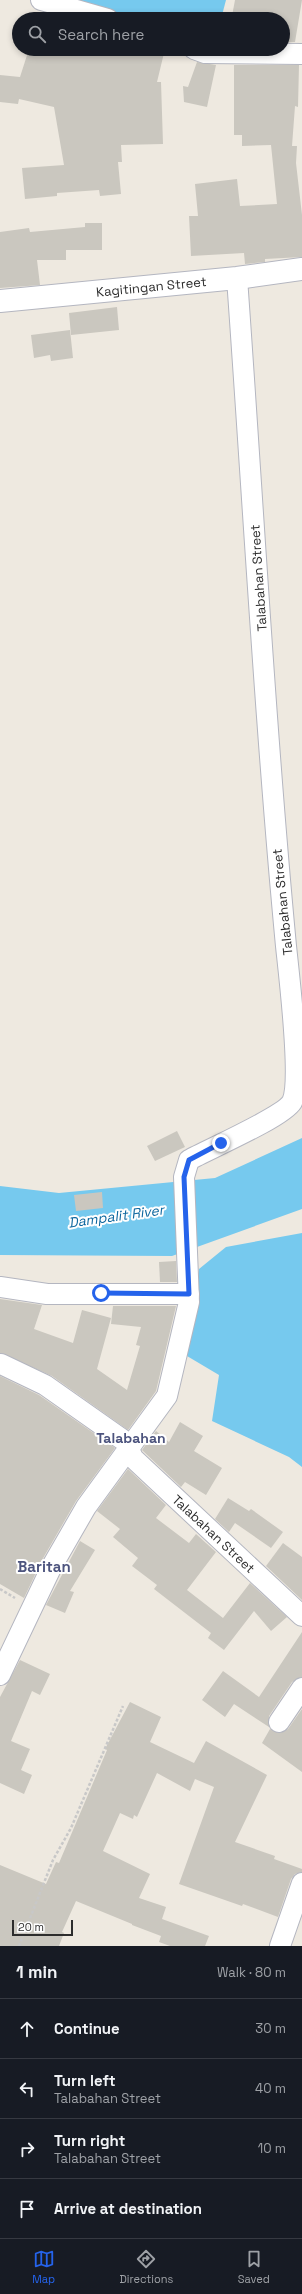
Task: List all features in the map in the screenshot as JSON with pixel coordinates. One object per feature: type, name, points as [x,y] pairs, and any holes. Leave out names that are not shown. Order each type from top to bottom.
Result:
[{"type":"street","points":[[41,0],[83,12]]},
{"type":"street","points":[[290,54],[302,54]]},
{"type":"street","name":"Kagitingan Street","points":[[0,301],[237,278],[302,269]]},
{"type":"street","name":"Talabahan Street","points":[[0,1675],[35,1600],[82,1513],[167,1396],[182,1338],[189,1294],[184,1184],[189,1160],[277,1115],[291,1104],[297,1090],[295,1034],[273,804],[237,278]]},
{"type":"street","points":[[0,1287],[47,1294],[189,1294]]},
{"type":"street","points":[[1,1364],[45,1385],[126,1442],[129,1449]]},
{"type":"street","name":"Talabahan Street","points":[[129,1449],[132,1458],[302,1616]]},
{"type":"street","points":[[279,1722],[302,1688]]},
{"type":"street","points":[[280,1946],[300,1896]]},
{"type":"path","points":[[19,1946],[53,1860],[71,1828],[123,1706]]},
{"type":"water","points":[[60,0],[226,0],[223,12],[97,12]]},
{"type":"water","name":"Dampalit River","points":[[302,1138],[302,1209],[172,1256],[0,1255],[0,1186],[59,1193],[215,1178]]},
{"type":"water","points":[[302,1233],[302,1467],[289,1457],[212,1421],[219,1375],[187,1356],[199,1269],[226,1247]]},
{"type":"building","points":[[235,0],[302,0],[295,42],[290,42],[290,12],[233,12]]},
{"type":"building","points":[[27,56],[163,56],[157,82],[161,82],[163,144],[121,145],[122,162],[118,162],[121,194],[100,196],[99,190],[57,193],[57,196],[25,199],[22,168],[64,165],[54,107],[19,99],[18,104],[0,102],[0,75],[20,77]]},
{"type":"building","points":[[197,62],[216,65],[207,107],[184,102],[183,86],[188,87]]},
{"type":"building","points":[[234,65],[299,65],[298,107],[295,106],[292,146],[297,146],[296,163],[302,215],[302,257],[265,259],[265,262],[245,264],[244,253],[191,256],[189,216],[198,216],[195,184],[237,179],[240,206],[277,204],[271,145],[242,146],[242,135],[234,135]]},
{"type":"building","points":[[85,223],[102,223],[102,250],[66,250],[66,260],[37,260],[40,285],[0,288],[0,232],[29,228],[30,232],[85,227]]},
{"type":"building","points":[[117,307],[119,330],[71,335],[69,313]]},
{"type":"building","points":[[70,330],[73,358],[51,361],[50,355],[34,358],[31,335]]},
{"type":"building","points":[[177,1131],[185,1147],[155,1161],[147,1146]]},
{"type":"building","points":[[102,1192],[103,1208],[76,1211],[74,1195]]},
{"type":"building","points":[[176,1261],[177,1282],[160,1282],[159,1262]]},
{"type":"building","points":[[0,1299],[42,1305],[34,1329],[73,1343],[82,1310],[111,1318],[97,1369],[127,1390],[140,1346],[136,1345],[141,1327],[111,1324],[113,1306],[176,1306],[156,1391],[128,1430],[52,1376],[0,1353]]},
{"type":"building","points":[[0,1376],[39,1395],[115,1448],[76,1501],[42,1560],[24,1598],[0,1584]]},
{"type":"building","points":[[180,1422],[203,1436],[194,1451],[222,1468],[206,1495],[185,1482],[181,1487],[142,1450],[156,1431],[169,1442]]},
{"type":"building","points":[[128,1469],[166,1505],[156,1518],[189,1543],[196,1534],[216,1552],[187,1590],[223,1618],[250,1583],[287,1617],[271,1631],[254,1611],[224,1650],[208,1638],[211,1633],[154,1589],[157,1585],[132,1566],[138,1558],[113,1537],[120,1529],[97,1511]]},
{"type":"building","points":[[228,1498],[249,1511],[251,1509],[283,1532],[271,1548],[235,1523],[229,1532],[215,1519]]},
{"type":"building","points":[[80,1541],[95,1550],[70,1591],[74,1592],[65,1613],[46,1605]]},
{"type":"building","points":[[283,1543],[302,1557],[302,1600],[266,1566]]},
{"type":"building","points":[[302,1632],[302,1677],[292,1682],[269,1716],[269,1727],[234,1704],[225,1717],[202,1700],[223,1671],[259,1697]]},
{"type":"building","points":[[20,1660],[50,1674],[40,1695],[32,1691],[11,1741],[30,1749],[21,1770],[32,1775],[24,1794],[0,1783],[0,1697]]},
{"type":"building","points":[[130,1702],[161,1717],[150,1742],[194,1763],[206,1741],[267,1775],[235,1842],[275,1856],[274,1859],[302,1869],[302,1872],[295,1874],[291,1879],[278,1917],[243,1904],[242,1906],[179,1884],[214,1787],[195,1779],[190,1791],[157,1773],[137,1817],[134,1815],[133,1819],[120,1813],[103,1851],[150,1874],[139,1898],[166,1907],[162,1919],[209,1936],[205,1946],[170,1946],[159,1942],[161,1936],[76,1901],[62,1932],[64,1933],[59,1946],[0,1946],[0,1865],[46,1884],[56,1862],[59,1863],[107,1750],[105,1749]]},
{"type":"building","points":[[302,1709],[302,1772],[262,1743],[270,1729],[279,1733],[288,1729]]},
{"type":"district","name":"Talabahan","points":[[131,1438]]},
{"type":"district","name":"Baritan","points":[[44,1567]]},
{"type":"route","points":[[101,1293],[189,1294],[190,1274],[184,1177],[189,1160],[221,1143]]}]
